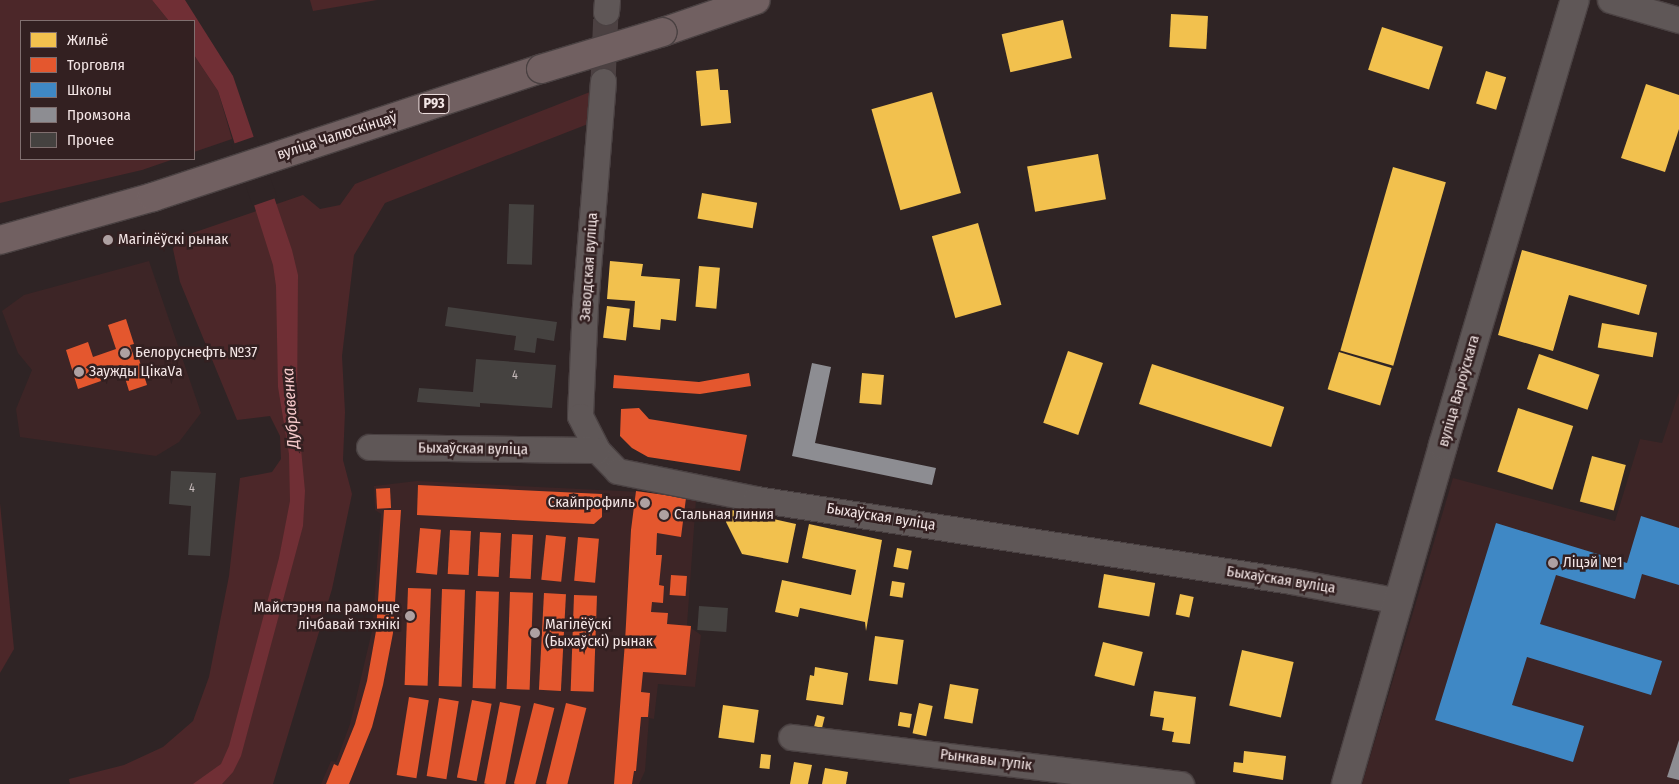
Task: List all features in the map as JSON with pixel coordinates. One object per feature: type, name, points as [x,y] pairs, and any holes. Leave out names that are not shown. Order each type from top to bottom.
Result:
[{"type":"main road","name":"вуліца Чалюскінцаў","points":[[1,241],[153,197],[541,69],[663,32],[756,0]]},
{"type":"street","name":"вуліца Вароўскага","points":[[1346,784],[1575,0]]},
{"type":"street","points":[[1610,0],[1679,20]]},
{"type":"street","name":"Заводская вуліца","points":[[597,450],[580,416],[585,306],[603,81]]},
{"type":"street","name":"Быхаўская вуліца","points":[[369,447],[597,450],[617,471],[756,499],[1272,578],[1399,601]]},
{"type":"street","name":"Рынкавы тупік","points":[[790,737],[1181,784]]},
{"type":"shaded area","points":[[0,0],[152,0],[168,20],[20,20],[20,160],[171,160],[142,170],[0,203]]},
{"type":"shaded area","points":[[310,0],[377,0],[313,11]]},
{"type":"shaded area","points":[[195,56],[218,91],[232,139],[195,152]]},
{"type":"shaded area","points":[[590,92],[588,124],[385,203],[354,255],[342,356],[345,412],[343,460],[352,494],[332,589],[273,784],[70,784],[69,779],[124,765],[163,747],[193,721],[209,677],[229,576],[240,478],[272,472],[281,459],[280,436],[270,416],[237,420],[180,282],[173,249],[178,238],[303,195],[320,209],[340,205],[355,184]]},
{"type":"shaded area","points":[[149,261],[201,413],[179,442],[156,456],[20,437],[16,409],[32,370],[18,353],[2,311],[24,295]]},
{"type":"shaded area","name":"Ліцэй №1","points":[[1679,392],[1679,784],[1362,784],[1453,478],[1615,521],[1640,439],[1662,443]]},
{"type":"shaded area","name":"Магілёўскі (Быхаўскі) рынак","points":[[417,481],[641,492],[696,500],[687,625],[701,635],[695,687],[658,684],[654,719],[649,718],[645,771],[639,784],[321,784],[331,761],[336,762],[350,724],[372,631],[381,514],[375,510],[374,486]]},
{"type":"shaded area","points":[[0,503],[14,649],[0,673]]},
{"type":"water","name":"Дубравенка","points":[[152,0],[185,0],[233,76],[292,250],[298,275],[297,407],[305,491],[303,526],[241,756],[233,772],[222,784],[193,784],[221,764],[229,746],[279,558],[290,501],[289,454],[278,387],[276,286],[273,265],[218,91],[195,56],[195,20],[168,20]]},
{"type":"pier","points":[[256,136],[277,197],[253,206],[231,144]]},
{"type":"building: Жильё","points":[[1171,14],[1208,16],[1206,49],[1169,47]]},
{"type":"building: Жильё","points":[[1063,20],[1072,58],[1010,72],[1002,34]]},
{"type":"building: Жильё","points":[[1382,27],[1443,47],[1429,90],[1368,70]]},
{"type":"building: Жильё","points":[[718,69],[720,90],[728,90],[731,123],[701,126],[696,71]]},
{"type":"building: Жильё","points":[[1486,71],[1506,77],[1496,110],[1476,104]]},
{"type":"building: Жильё","points":[[1646,84],[1679,95],[1679,129],[1665,172],[1621,158]]},
{"type":"building: Жильё","points":[[932,92],[961,193],[900,210],[871,109]]},
{"type":"building: Жильё","points":[[1098,154],[1106,199],[1035,212],[1027,167]]},
{"type":"building: Жильё","points":[[1393,167],[1446,182],[1393,366],[1340,351]]},
{"type":"building: Жильё","points":[[702,193],[757,203],[753,228],[697,219]]},
{"type":"building: Жильё","points":[[978,223],[1001,305],[955,318],[932,236]]},
{"type":"building: Жильё","points":[[1522,250],[1647,285],[1639,315],[1569,295],[1553,351],[1498,335]]},
{"type":"building: Жильё","points":[[610,261],[643,264],[641,276],[680,279],[676,321],[661,319],[660,330],[633,327],[635,301],[607,299]]},
{"type":"building: Жильё","points":[[699,266],[720,268],[716,309],[695,307]]},
{"type":"building: Жильё","points":[[607,306],[630,309],[626,341],[603,338]]},
{"type":"building: Жильё","points":[[1602,323],[1657,333],[1653,357],[1598,348]]},
{"type":"building: Жильё","points":[[1068,351],[1103,363],[1078,435],[1043,423]]},
{"type":"building: Жильё","points":[[1339,352],[1392,368],[1380,405],[1328,389]]},
{"type":"building: Жильё","points":[[1539,354],[1600,375],[1587,410],[1527,389]]},
{"type":"building: Жильё","points":[[1152,364],[1284,407],[1271,447],[1139,404]]},
{"type":"building: Жильё","points":[[862,373],[884,375],[881,405],[859,403]]},
{"type":"building: Жильё","points":[[1518,408],[1573,426],[1552,490],[1497,472]]},
{"type":"building: Жильё","points":[[1592,456],[1626,465],[1614,510],[1580,501]]},
{"type":"building: Жильё","points":[[727,509],[796,524],[788,563],[742,554],[726,522]]},
{"type":"building: Жильё","points":[[809,524],[882,540],[866,631],[865,622],[800,608],[798,617],[775,612],[782,580],[851,595],[856,570],[802,558]]},
{"type":"building: Жильё","points":[[897,548],[912,551],[908,570],[893,567]]},
{"type":"building: Жильё","points":[[1104,574],[1155,583],[1149,617],[1098,607]]},
{"type":"building: Жильё","points":[[892,581],[905,583],[902,598],[890,596]]},
{"type":"building: Жильё","points":[[1180,594],[1194,597],[1189,617],[1176,615]]},
{"type":"building: Жильё","points":[[875,636],[904,640],[897,685],[869,681]]},
{"type":"building: Жильё","points":[[1103,642],[1143,652],[1134,686],[1095,676]]},
{"type":"building: Жильё","points":[[1242,650],[1294,662],[1281,717],[1229,706]]},
{"type":"building: Жильё","points":[[815,667],[848,673],[843,705],[806,700],[810,675],[814,676]]},
{"type":"building: Жильё","points":[[950,684],[979,689],[972,724],[944,718]]},
{"type":"building: Жильё","points":[[1154,691],[1196,697],[1190,744],[1172,742],[1174,732],[1162,730],[1164,718],[1150,716]]},
{"type":"building: Жильё","points":[[919,703],[933,706],[926,736],[913,733]]},
{"type":"building: Жильё","points":[[723,705],[759,710],[754,743],[718,738]]},
{"type":"building: Жильё","points":[[900,712],[912,714],[910,728],[898,726]]},
{"type":"building: Жильё","points":[[817,715],[825,717],[822,730],[814,728]]},
{"type":"building: Жильё","points":[[1244,751],[1286,756],[1283,780],[1233,772],[1234,762],[1243,763]]},
{"type":"building: Жильё","points":[[761,754],[771,755],[769,769],[760,768]]},
{"type":"building: Жильё","points":[[794,762],[812,765],[808,784],[790,784]]},
{"type":"building: Жильё","points":[[825,768],[848,772],[846,784],[822,784]]},
{"type":"building: Торговля","points":[[126,319],[134,344],[130,345],[135,360],[139,359],[147,385],[129,391],[121,365],[98,372],[101,381],[78,389],[66,350],[88,342],[93,357],[116,349],[108,325]]},
{"type":"building: Торговля","points":[[749,373],[751,386],[700,394],[613,388],[614,375],[699,382]]},
{"type":"building: Торговля","points":[[639,408],[649,419],[747,435],[740,471],[648,457],[632,448],[620,436],[621,409]]},
{"type":"building: Торговля","points":[[418,485],[602,494],[602,517],[594,524],[417,515]]},
{"type":"building: Торговля","points":[[390,488],[391,508],[377,509],[376,489]]},
{"type":"building: Торговля","points":[[636,491],[686,498],[681,537],[657,533],[656,555],[662,555],[659,585],[664,586],[663,603],[652,602],[651,612],[668,613],[667,624],[691,626],[686,675],[643,672],[641,692],[650,693],[648,717],[641,717],[636,771],[634,771],[632,784],[614,784],[631,530]]},
{"type":"building: Торговля","points":[[384,510],[401,510],[393,633],[383,685],[372,727],[349,784],[326,784],[334,764],[338,766],[355,724],[367,681],[376,631]]},
{"type":"building: Торговля","points":[[420,528],[441,530],[437,575],[416,573]]},
{"type":"building: Торговля","points":[[450,530],[471,531],[469,575],[448,574]]},
{"type":"building: Торговля","points":[[480,532],[501,533],[499,577],[478,576]]},
{"type":"building: Торговля","points":[[512,534],[533,535],[531,579],[510,578]]},
{"type":"building: Торговля","points":[[546,535],[566,537],[561,582],[541,580]]},
{"type":"building: Торговля","points":[[578,537],[599,539],[595,583],[574,581]]},
{"type":"building: Торговля","points":[[671,575],[687,576],[686,596],[670,595]]},
{"type":"building: Торговля","points":[[408,588],[431,589],[428,686],[405,685]]},
{"type":"building: Торговля","points":[[442,589],[465,590],[462,687],[439,686]]},
{"type":"building: Торговля","points":[[476,591],[499,592],[496,689],[473,688]]},
{"type":"building: Торговля","points":[[510,592],[533,593],[530,690],[507,689]]},
{"type":"building: Торговля","points":[[544,593],[566,594],[561,691],[539,690]]},
{"type":"building: Торговля","points":[[574,595],[597,596],[594,692],[571,691]]},
{"type":"building: Торговля","points":[[409,697],[429,700],[416,778],[397,775]]},
{"type":"building: Торговля","points":[[439,698],[459,701],[446,779],[427,776]]},
{"type":"building: Торговля","points":[[472,700],[492,704],[477,781],[457,778]]},
{"type":"building: Торговля","points":[[500,702],[521,706],[505,784],[484,783]]},
{"type":"building: Торговля","points":[[534,703],[554,708],[535,784],[514,784]]},
{"type":"building: Торговля","points":[[566,703],[586,708],[567,784],[546,784]]},
{"type":"building: Школы","points":[[1641,516],[1679,528],[1679,585],[1642,574],[1635,599],[1556,575],[1540,624],[1662,661],[1651,695],[1527,657],[1512,705],[1584,726],[1573,762],[1435,720],[1496,523],[1627,563]]},
{"type":"building: Промзона","points":[[812,363],[831,367],[815,443],[936,468],[932,485],[792,456]]},
{"type":"building: Промзона","points":[[1679,740],[1679,780],[1667,777]]},
{"type":"building: Прочее","points":[[509,204],[534,205],[532,265],[507,264]]},
{"type":"building: Прочее","points":[[448,307],[557,322],[554,341],[537,338],[535,353],[514,350],[516,336],[445,326]]},
{"type":"building: Прочее","points":[[476,359],[556,365],[552,408],[480,403],[480,407],[417,402],[419,388],[473,392]]},
{"type":"building: Прочее","points":[[171,471],[216,473],[210,556],[188,555],[191,506],[169,504]]},
{"type":"building: Прочее","points":[[699,606],[728,608],[726,632],[697,630]]},
{"type":"tunnel","points":[[603,81],[606,12]]},
{"type":"place","name":"Магілёўскі рынак","points":[[108,240]]},
{"type":"place","name":"Белоруснефть №37","points":[[125,353]]},
{"type":"place","name":"Заужды ЦікаVа","points":[[79,372]]},
{"type":"place","name":"Скайпрофиль","points":[[645,503]]},
{"type":"place","name":"Стальная линия","points":[[664,515]]},
{"type":"place","name":"Ліцэй №1","points":[[1553,563]]},
{"type":"place","name":"Майстэрня па рамонце лічбавай тэхнікі","points":[[410,616]]},
{"type":"place","name":"Магілёўскі (Быхаўскі) рынак","points":[[535,633]]}]
